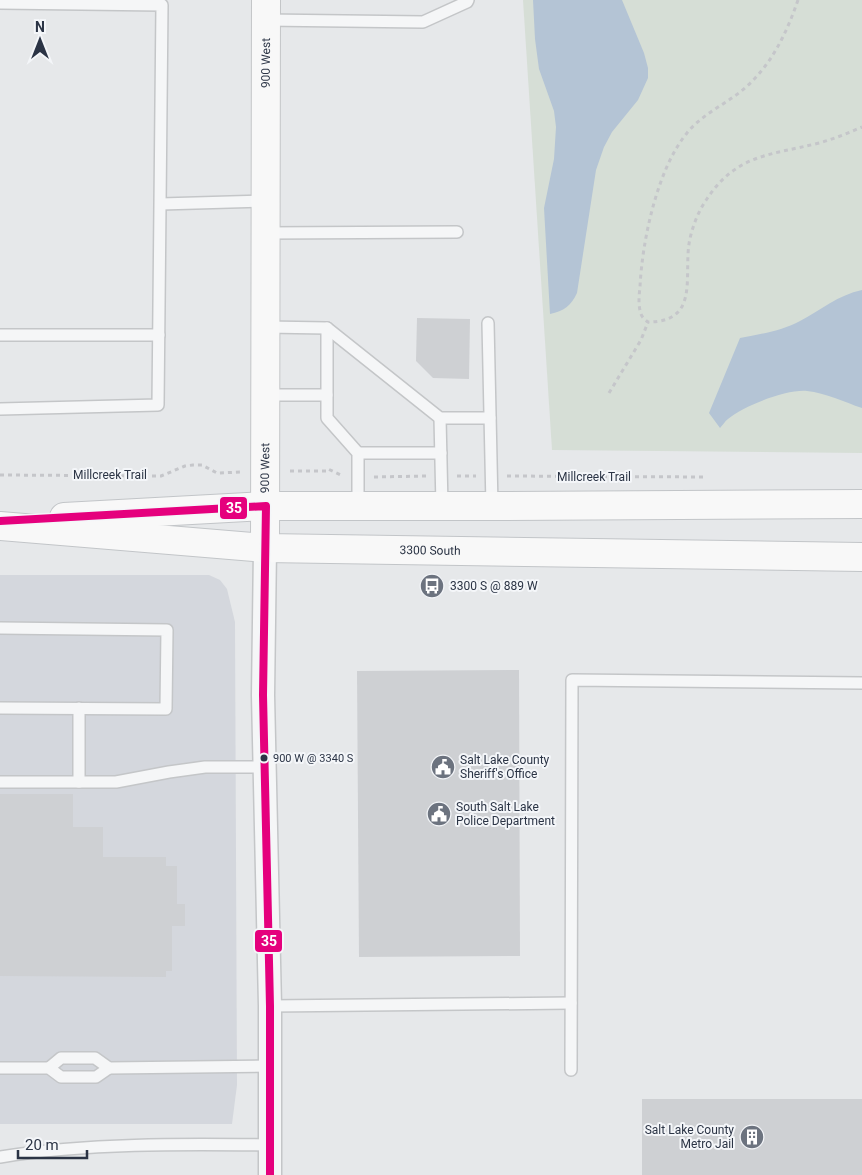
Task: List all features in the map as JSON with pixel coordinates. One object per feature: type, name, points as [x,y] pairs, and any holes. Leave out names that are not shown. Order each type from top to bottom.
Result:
[{"type":"main road","name":"900 West","points":[[265,548],[266,10]]},
{"type":"main road","points":[[0,521],[266,506],[862,504]]},
{"type":"main road","name":"3300 South","points":[[0,526],[265,548],[862,557]]},
{"type":"street","name":"900 West","points":[[265,548],[264,696],[270,1006],[270,1175]]},
{"type":"lane","points":[[266,10],[423,22],[468,0]]},
{"type":"lane","points":[[0,3],[162,5],[158,405],[0,409]]},
{"type":"lane","points":[[161,204],[266,201]]},
{"type":"lane","points":[[266,233],[457,232]]},
{"type":"lane","points":[[488,323],[492,506]]},
{"type":"lane","points":[[266,328],[327,328],[440,418],[490,418]]},
{"type":"lane","points":[[327,328],[327,418],[358,452],[358,506]]},
{"type":"lane","points":[[0,335],[159,335]]},
{"type":"lane","points":[[266,394],[327,394]]},
{"type":"lane","points":[[440,418],[442,506]]},
{"type":"lane","points":[[358,452],[441,453]]},
{"type":"lane","points":[[0,628],[167,630],[166,709],[0,708]]},
{"type":"lane","points":[[571,1070],[572,680],[862,682]]},
{"type":"lane","points":[[79,782],[80,708]]},
{"type":"lane","points":[[0,782],[116,782],[169,772],[205,768],[265,767]]},
{"type":"lane","points":[[270,1006],[571,1003]]},
{"type":"lane","points":[[49,1068],[61,1058],[95,1058],[110,1068],[270,1066]]},
{"type":"lane","points":[[0,1068],[49,1068],[61,1078],[96,1078],[110,1068]]},
{"type":"lane","points":[[0,1157],[41,1151],[130,1145],[270,1145]]},
{"type":"path","points":[[798,0],[776,51],[762,72],[746,88],[705,115],[686,133],[664,173],[648,228],[640,277],[639,303],[641,315],[648,322],[658,322],[669,319],[680,310],[685,301],[689,242],[695,223],[703,206],[725,177],[753,159],[821,142],[862,127]]},
{"type":"path","points":[[609,393],[641,340],[648,322]]},
{"type":"path","name":"Millcreek Trail","points":[[0,475],[161,476],[185,466],[193,465],[202,465],[217,473]]},
{"type":"path","name":"Millcreek Trail","points":[[327,470],[358,477],[716,478]]},
{"type":"shaded area","points":[[523,0],[862,0],[862,453],[552,450]]},
{"type":"shaded area","points":[[0,575],[209,575],[220,580],[227,589],[235,622],[237,1085],[232,1124],[0,1124]]},
{"type":"water","points":[[533,0],[622,0],[644,53],[648,68],[648,78],[638,100],[612,132],[604,147],[596,170],[577,293],[566,307],[550,314],[544,208],[554,159],[556,127],[554,111],[539,69]]},
{"type":"water","points":[[862,290],[862,408],[821,394],[798,391],[754,404],[735,414],[720,428],[709,413],[740,338],[786,327],[837,299]]},
{"type":"building","points":[[417,318],[470,319],[469,379],[433,378],[416,361]]},
{"type":"building","name":"South Salt Lake Police Department","points":[[519,670],[520,956],[359,957],[357,671]]},
{"type":"building","points":[[0,794],[73,794],[73,827],[103,827],[103,857],[166,857],[166,866],[177,866],[177,904],[185,904],[185,926],[172,926],[172,971],[166,971],[166,977],[0,976]]},
{"type":"building","name":"Salt Lake County Metro Jail","points":[[642,1099],[862,1099],[862,1175],[642,1175]]},
{"type":"transit line","name":"35","points":[[0,521],[266,506],[263,695],[270,1006],[270,1175]]},
{"type":"place","name":"3300 S @ 889 W","points":[[432,586]]},
{"type":"place","name":"900 W @ 3340 S","points":[[264,758]]},
{"type":"place","name":"Salt Lake County Sheriff's Office","points":[[443,767]]},
{"type":"place","name":"South Salt Lake Police Department","points":[[439,814]]},
{"type":"place","name":"Salt Lake County Metro Jail","points":[[752,1137]]}]
